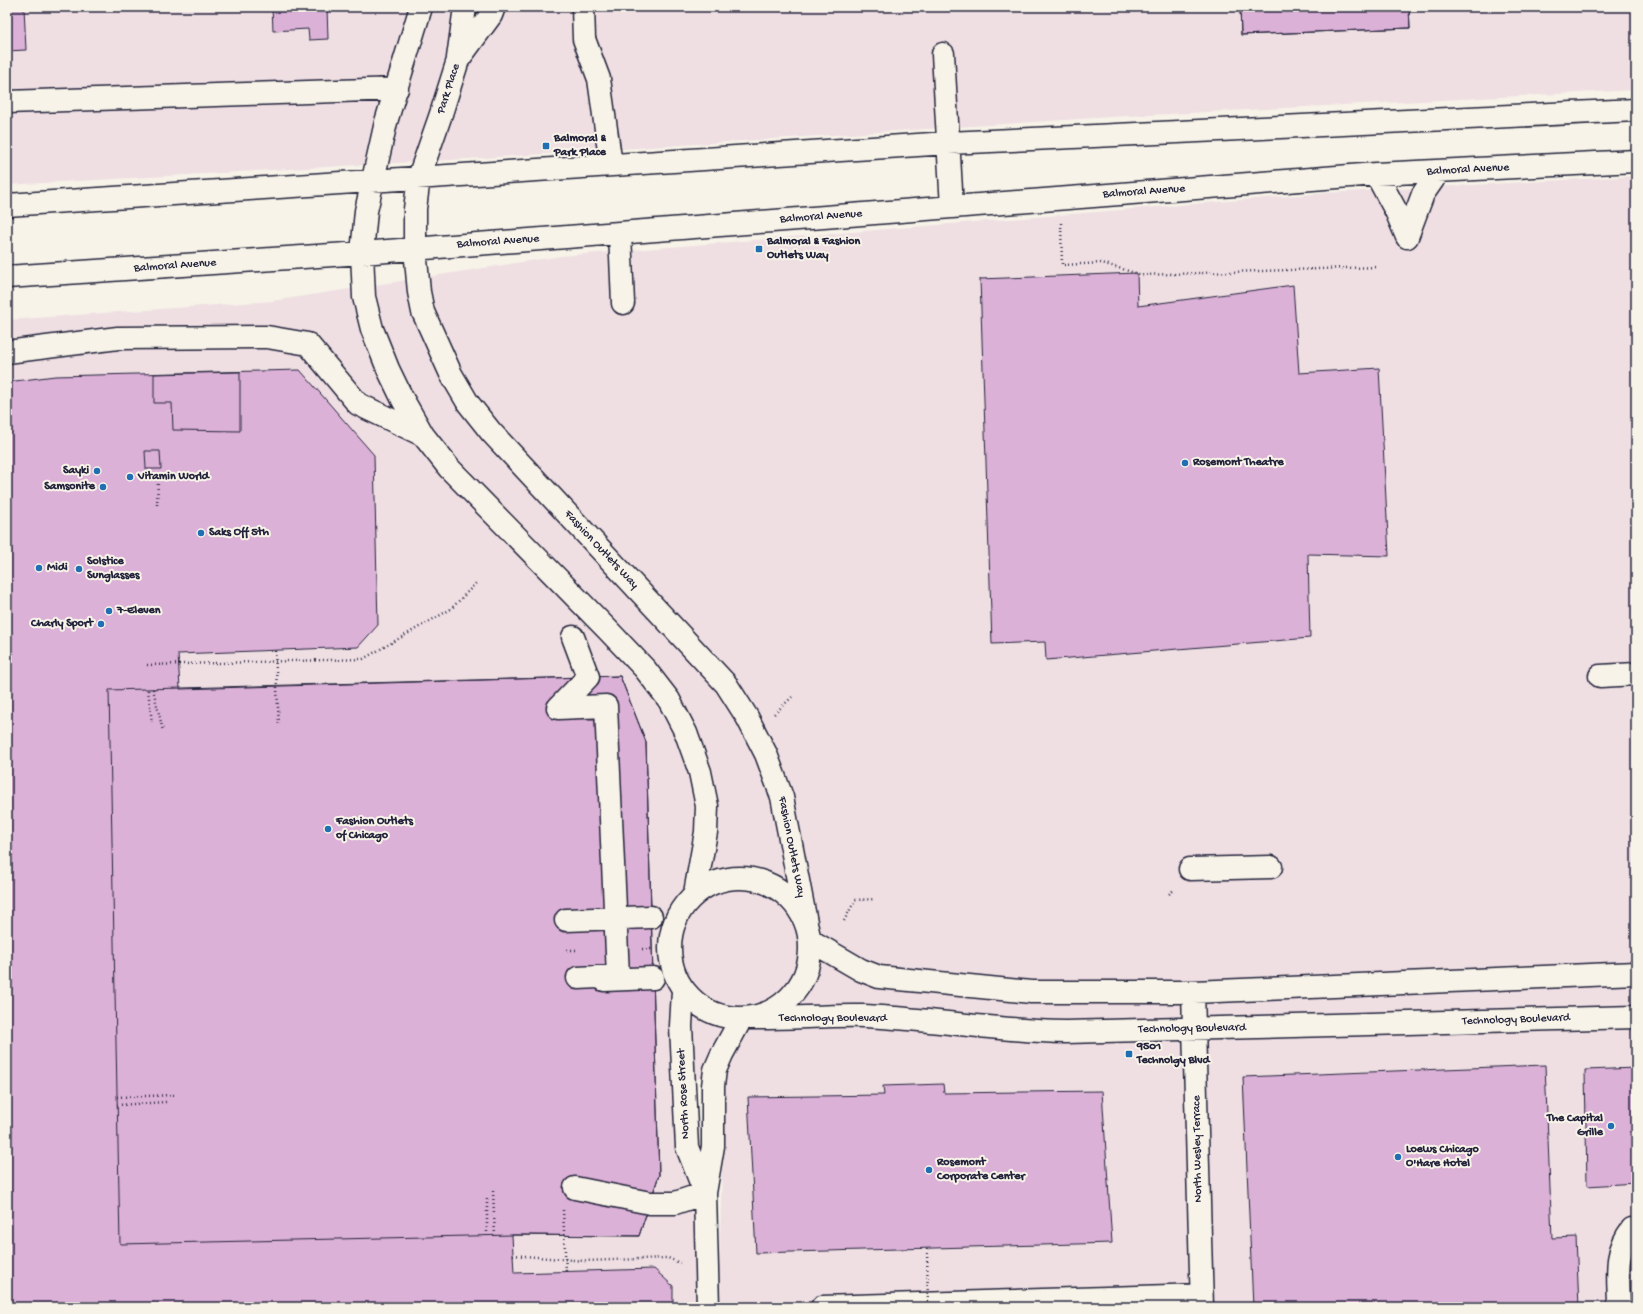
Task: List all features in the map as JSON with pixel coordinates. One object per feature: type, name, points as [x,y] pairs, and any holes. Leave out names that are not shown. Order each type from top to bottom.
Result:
[{"type":"street","points":[[421,7],[386,122],[366,211],[362,253],[364,297],[372,329],[391,375],[423,435],[450,468],[645,669],[669,700],[686,733],[700,772],[707,806],[706,832],[695,893]]},
{"type":"street","points":[[458,60],[465,7]]},
{"type":"street","name":"Park Place","points":[[418,178],[440,117],[458,60],[492,15],[494,7]]},
{"type":"street","points":[[584,7],[584,39],[599,79],[611,165]]},
{"type":"street","points":[[943,54],[952,207]]},
{"type":"street","points":[[7,102],[397,89]]},
{"type":"street","points":[[7,205],[948,143],[1636,110]]},
{"type":"street","name":"Balmoral Avenue","points":[[7,278],[362,253],[1376,174],[1636,161]]},
{"type":"street","points":[[1376,174],[1396,211],[1407,237],[1423,194],[1439,171]]},
{"type":"street","name":"Fashion Outlets Way","points":[[418,178],[415,209],[415,248],[418,292],[423,312],[451,374],[468,403],[491,432],[721,679],[747,717],[766,754],[782,797],[808,932]]},
{"type":"street","points":[[620,233],[623,303]]},
{"type":"street","points":[[7,352],[118,338],[267,337],[308,344],[358,404],[423,435]]},
{"type":"street","points":[[573,637],[588,677],[558,708],[606,706],[618,976],[573,980],[653,978]]},
{"type":"street","points":[[1600,676],[1636,674]]},
{"type":"street","points":[[1190,869],[1271,867]]},
{"type":"street","points":[[736,877],[758,879],[778,888],[795,903],[808,932],[809,963],[797,989],[788,1000],[770,1012],[745,1018],[719,1016],[699,1006],[683,991],[670,963],[669,939],[676,916],[684,903],[695,893],[715,882],[736,877]]},
{"type":"street","points":[[566,920],[651,917]]},
{"type":"street","points":[[808,932],[861,970],[879,977],[1031,992],[1192,992],[1636,973]]},
{"type":"street","name":"North Rose Street","points":[[683,991],[681,1026],[687,1147],[705,1193]]},
{"type":"street","name":"North Wesley Terrace","points":[[1192,992],[1202,1301]]},
{"type":"street","name":"Technology Boulevard","points":[[745,1018],[780,1019],[864,1016],[1031,1032],[1194,1030],[1636,1017]]},
{"type":"street","name":"North Rose Street","points":[[708,1307],[705,1193],[713,1146],[713,1086],[715,1070],[745,1018]]},
{"type":"street","points":[[1619,1307],[1618,1256],[1623,1240],[1632,1230],[1636,1229]]},
{"type":"street","points":[[822,1307],[1202,1301]]},
{"type":"path","points":[[1061,219],[1062,265],[1102,263],[1142,275],[1378,267]]},
{"type":"path","points":[[157,505],[158,481]]},
{"type":"path","points":[[147,665],[363,659],[451,609],[477,582]]},
{"type":"path","points":[[276,650],[279,726]]},
{"type":"path","points":[[153,689],[163,731]]},
{"type":"path","points":[[148,690],[152,722]]},
{"type":"path","points":[[774,714],[792,697]]},
{"type":"path","points":[[844,921],[855,900],[875,898]]},
{"type":"path","points":[[117,1097],[175,1095]]},
{"type":"path","points":[[118,1104],[166,1102]]},
{"type":"path","points":[[493,1191],[495,1236]]},
{"type":"path","points":[[487,1199],[487,1238]]},
{"type":"path","points":[[562,1204],[566,1272]]},
{"type":"path","points":[[927,1249],[928,1307]]},
{"type":"path","points":[[513,1255],[585,1261],[668,1258],[680,1263]]},
{"type":"shaded area","points":[[7,7],[1636,7],[1636,90],[1110,117],[468,159],[7,185]]},
{"type":"shaded area","points":[[1636,176],[1636,1307],[720,1307],[719,1266],[725,1076],[694,1079],[701,1307],[7,1307],[7,320],[272,301],[561,256],[1325,193]]},
{"type":"building","points":[[7,7],[24,7],[26,50],[7,51]]},
{"type":"building","points":[[272,7],[327,7],[328,39],[309,40],[308,29],[273,31]]},
{"type":"building","points":[[1240,7],[1409,7],[1410,28],[1241,35]]},
{"type":"building","points":[[1240,7],[1409,7],[1410,28],[1241,35]]},
{"type":"building","name":"Rosemont Theatre","points":[[1137,273],[1138,306],[1293,285],[1299,373],[1379,368],[1389,556],[1308,554],[1310,638],[1046,660],[1045,642],[992,644],[980,279]]},
{"type":"building","name":"Fashion Outlets of Chicago","points":[[300,370],[374,455],[378,625],[358,647],[178,654],[180,689],[620,676],[646,742],[659,1175],[639,1236],[512,1235],[514,1273],[654,1269],[673,1286],[673,1307],[7,1307],[7,382],[55,376]]},
{"type":"building","points":[[240,372],[240,431],[173,430],[172,403],[154,403],[154,374]]},
{"type":"building","points":[[145,451],[160,451],[161,469],[146,469]]},
{"type":"building","name":"Fashion Outlets of Chicago","points":[[620,676],[646,742],[659,1175],[639,1236],[512,1235],[120,1244],[109,690]]},
{"type":"building","name":"Loews Chicago O'Hare Hotel","points":[[1545,1065],[1552,1238],[1576,1237],[1579,1307],[1253,1307],[1243,1077]]},
{"type":"building","name":"The Capital Grille","points":[[1636,1068],[1636,1183],[1587,1186],[1585,1070]]},
{"type":"building","name":"Rosemont Corporate Center","points":[[943,1084],[944,1093],[1102,1091],[1112,1243],[756,1253],[748,1097],[884,1095],[883,1086]]},
{"type":"place","name":"Balmoral & Park Place","points":[[546,146]]},
{"type":"place","name":"Balmoral & Fashion Outlets Way","points":[[759,249]]},
{"type":"place","name":"Rosemont Theatre","points":[[1185,463]]},
{"type":"place","name":"Sayki","points":[[97,471]]},
{"type":"place","name":"Vitamin World","points":[[130,477]]},
{"type":"place","name":"Samsonite","points":[[103,487]]},
{"type":"place","name":"Saks Off 5th","points":[[201,533]]},
{"type":"place","name":"Midi","points":[[39,568]]},
{"type":"place","name":"Solstice Sunglasses","points":[[79,569]]},
{"type":"place","name":"7-Eleven","points":[[109,611]]},
{"type":"place","name":"Charly Sport","points":[[101,624]]},
{"type":"place","name":"Fashion Outlets of Chicago","points":[[328,829]]},
{"type":"place","name":"9501 Technolgy Blvd","points":[[1129,1054]]},
{"type":"place","name":"The Capital Grille","points":[[1611,1126]]},
{"type":"place","name":"Loews Chicago O'Hare Hotel","points":[[1398,1157]]},
{"type":"place","name":"Rosemont Corporate Center","points":[[929,1170]]}]
